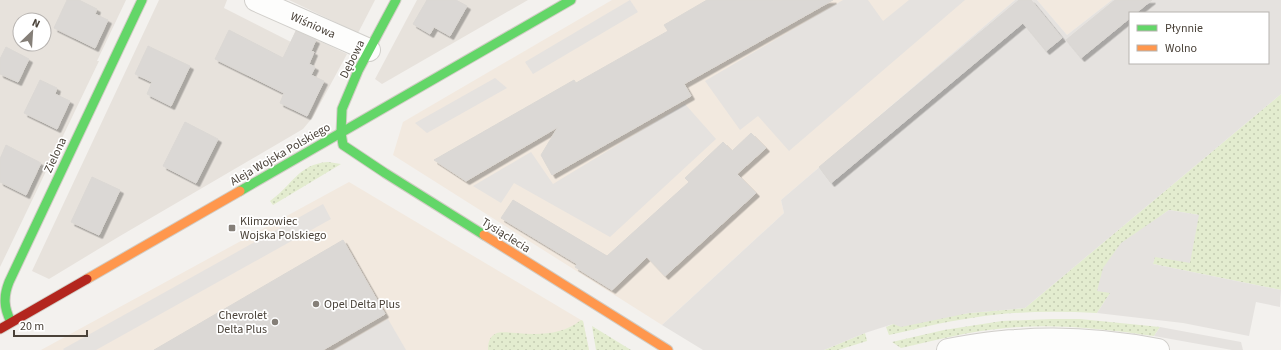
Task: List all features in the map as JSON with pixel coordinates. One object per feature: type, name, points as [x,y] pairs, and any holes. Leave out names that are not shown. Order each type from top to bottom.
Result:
[{"type":"street","name":"Zielona","points":[[11,322],[4,305],[4,296],[9,282],[142,0]]},
{"type":"street","name":"Wiśniowa","points":[[256,0],[369,50]]},
{"type":"street","name":"Dębowa","points":[[341,133],[340,117],[342,109],[358,71],[396,0]]},
{"type":"street","name":"Aleja Wojska Polskiego","points":[[0,329],[571,0]]},
{"type":"street","name":"Tysiąclecia","points":[[341,133],[343,145],[351,152],[668,350]]},
{"type":"street","points":[[948,350],[1014,341],[1051,339],[1102,341],[1158,350]]},
{"type":"shaded area","points":[[0,0],[126,0],[97,61],[99,61],[0,267]]},
{"type":"shaded area","points":[[159,0],[227,0],[224,8],[291,42],[296,30],[347,54],[313,117],[303,129],[49,279],[32,271]]},
{"type":"shaded area","points":[[289,0],[375,0],[358,33]]},
{"type":"shaded area","points":[[417,0],[528,0],[382,84],[375,79]]},
{"type":"shaded area","points":[[612,0],[1015,0],[781,200],[784,213],[662,325],[393,155],[403,122]]},
{"type":"shaded area","points":[[630,0],[638,12],[533,74],[525,62]]},
{"type":"shaded area","points":[[843,0],[868,0],[883,21],[909,0],[965,0],[789,151],[758,116],[740,130],[705,81]]},
{"type":"shaded area","points":[[1015,0],[1037,0],[1067,35],[1112,0],[1281,0],[1281,94],[1025,308],[969,313],[901,327],[893,324],[865,333],[824,350],[703,350],[662,325],[784,213],[781,200]]},
{"type":"shaded area","points":[[1037,0],[1112,0],[1067,35]]},
{"type":"shaded area","points":[[495,78],[507,88],[427,133],[415,123]]},
{"type":"shaded area","points":[[685,104],[716,139],[610,237],[514,183],[501,203],[473,186],[531,152],[553,184]]},
{"type":"shaded area","points":[[349,182],[583,321],[589,350],[41,350]]},
{"type":"shaded area","points":[[323,204],[331,219],[96,350],[63,349]]},
{"type":"shaded area","points":[[1169,210],[1199,215],[1190,263],[1155,257],[1153,264],[1281,290],[1280,307],[1256,302],[1249,336],[1183,323],[1097,313],[1110,293],[1097,291],[1103,268],[1121,243]]},
{"type":"shaded area","points":[[388,319],[406,350],[334,350]]},
{"type":"shaded area","points":[[1160,327],[1241,342],[1243,350],[1232,350],[1154,336]]},
{"type":"green space","points":[[1281,94],[1281,290],[1153,264],[1154,257],[1199,215],[1169,210],[1162,215],[1097,313],[1049,312],[1002,314],[950,322],[889,335],[886,327],[893,324],[969,313],[1025,308]]},
{"type":"green space","points":[[328,162],[341,164],[273,205],[270,201],[302,171],[309,167]]},
{"type":"green space","points":[[1080,319],[1160,327],[1154,336],[1099,329],[1043,326],[979,331],[901,348],[892,342],[944,330],[1002,321]]},
{"type":"green space","points":[[581,320],[583,321],[589,350],[488,350],[490,339],[497,333],[550,333],[566,329]]},
{"type":"green space","points":[[592,326],[631,350],[596,350]]},
{"type":"green space","points":[[865,333],[867,341],[838,350],[824,350]]},
{"type":"building","points":[[67,0],[79,0],[97,9],[95,14],[108,20],[95,48],[54,28]]},
{"type":"building","points":[[427,0],[456,0],[467,6],[450,36],[434,27],[430,34],[413,24]]},
{"type":"building","points":[[707,0],[833,0],[684,84],[691,96],[552,175],[541,155],[558,127],[466,181],[434,160],[574,80],[576,83],[668,31],[664,25]]},
{"type":"building","points":[[1019,0],[1031,0],[1062,38],[1046,51],[1023,23],[831,183],[819,167]]},
{"type":"building","points":[[1115,0],[1152,0],[1137,12],[1129,12],[1129,19],[1081,58],[1066,40]]},
{"type":"building","points":[[229,30],[283,58],[296,31],[316,40],[311,51],[314,52],[309,64],[315,67],[311,75],[324,81],[307,116],[280,103],[284,93],[215,59]]},
{"type":"building","points":[[148,46],[190,66],[171,106],[147,94],[152,82],[135,74]]},
{"type":"building","points":[[6,47],[12,50],[12,52],[16,52],[29,59],[18,82],[0,74],[0,59]]},
{"type":"building","points":[[40,80],[57,88],[55,94],[70,101],[57,129],[24,113]]},
{"type":"building","points":[[185,122],[218,139],[196,183],[163,166]]},
{"type":"building","points":[[751,133],[766,148],[737,174],[756,193],[665,276],[647,257],[612,290],[575,267],[577,264],[501,218],[513,200],[607,256],[689,182],[685,178],[723,142],[732,151]]},
{"type":"building","points":[[6,145],[41,163],[26,195],[0,182],[0,159]]},
{"type":"building","points":[[92,177],[120,190],[99,235],[71,222]]},
{"type":"building","points":[[343,240],[385,314],[323,350],[154,350]]},
{"type":"traffic: fast","points":[[11,322],[5,302],[9,282],[142,0]]},
{"type":"traffic: fast","points":[[396,0],[358,71],[342,109],[341,133],[343,145],[484,235]]},
{"type":"traffic: fast","points":[[240,191],[571,0]]},
{"type":"traffic: slow","points":[[87,279],[240,191]]},
{"type":"traffic: slow","points":[[484,235],[668,350]]},
{"type":"traffic: jam","points":[[0,329],[87,279]]},
{"type":"place","name":"Klimzowiec Wojska Polskiego","points":[[232,228]]},
{"type":"place","name":"Opel Delta Plus","points":[[316,304]]},
{"type":"place","name":"Chevrolet Delta Plus","points":[[275,322]]}]
